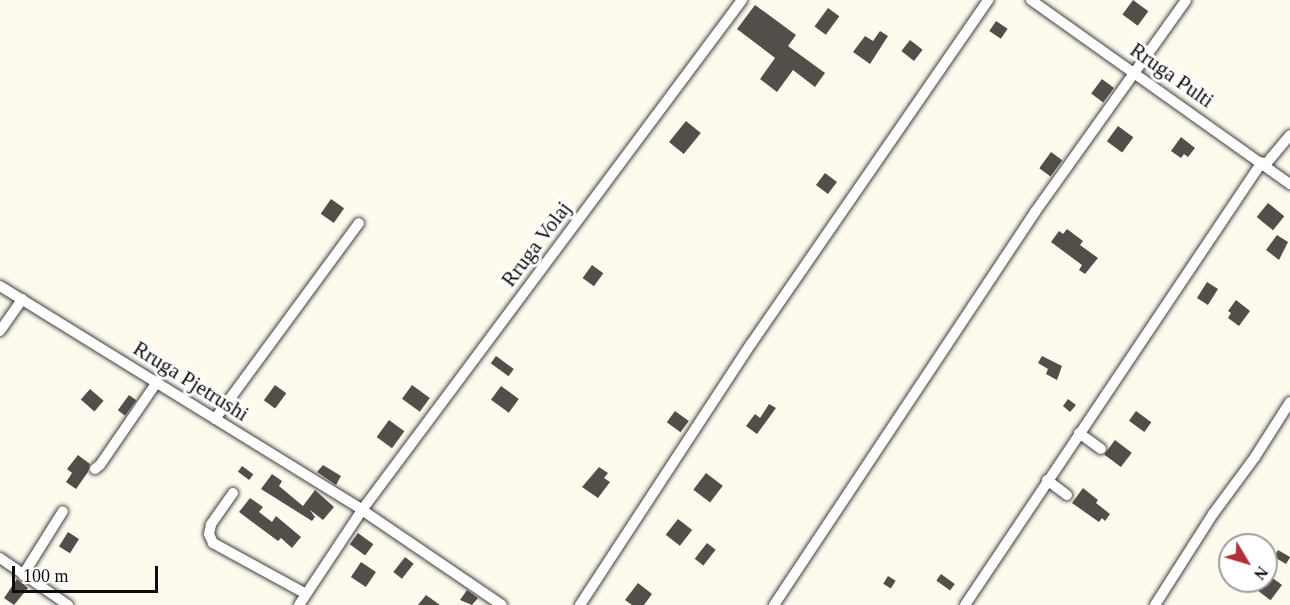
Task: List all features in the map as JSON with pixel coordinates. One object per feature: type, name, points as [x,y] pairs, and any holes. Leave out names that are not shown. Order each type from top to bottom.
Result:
[{"type":"street","name":"Rruga Volaj","points":[[298,605],[362,510],[742,0]]},
{"type":"street","points":[[580,605],[745,354],[988,0]]},
{"type":"street","name":"Rruga Pulti","points":[[1031,0],[1290,184]]},
{"type":"street","points":[[774,605],[1035,212],[1186,0]]},
{"type":"street","points":[[965,605],[1078,433],[1264,164],[1290,135]]},
{"type":"street","points":[[215,419],[359,222]]},
{"type":"street","name":"Rruga Pjetrushi","points":[[0,286],[362,510],[502,605]]},
{"type":"street","points":[[0,331],[22,299]]},
{"type":"street","points":[[95,469],[157,382]]},
{"type":"street","points":[[1155,605],[1213,514],[1230,493],[1290,402]]},
{"type":"street","points":[[1078,433],[1101,449]]},
{"type":"street","points":[[1047,480],[1067,495]]},
{"type":"street","points":[[233,493],[211,525],[209,534],[213,543],[306,594]]},
{"type":"street","points":[[23,575],[63,511]]},
{"type":"street","points":[[0,558],[68,605]]},
{"type":"building","points":[[1133,0],[1148,11],[1138,26],[1122,15]]},
{"type":"building","points":[[755,5],[796,35],[788,46],[825,73],[815,87],[793,70],[777,92],[760,79],[775,58],[737,29]]},
{"type":"building","points":[[828,8],[839,16],[826,35],[814,27]]},
{"type":"building","points":[[996,21],[1008,29],[1001,39],[989,31]]},
{"type":"building","points":[[880,31],[888,36],[870,64],[853,52],[865,36],[873,41]]},
{"type":"building","points":[[910,40],[923,50],[914,61],[901,51]]},
{"type":"building","points":[[1102,79],[1114,88],[1103,102],[1091,93]]},
{"type":"building","points":[[686,121],[701,133],[684,154],[669,142]]},
{"type":"building","points":[[1118,126],[1133,137],[1122,153],[1107,141]]},
{"type":"building","points":[[1181,137],[1195,148],[1188,157],[1184,154],[1181,158],[1171,151]]},
{"type":"building","points":[[1051,152],[1062,160],[1051,176],[1039,168]]},
{"type":"building","points":[[825,173],[837,182],[828,194],[816,185]]},
{"type":"building","points":[[331,199],[344,208],[334,223],[321,214]]},
{"type":"building","points":[[1268,203],[1284,216],[1273,230],[1257,217]]},
{"type":"building","points":[[1067,229],[1083,241],[1080,245],[1098,258],[1085,274],[1079,270],[1082,265],[1051,242],[1059,231],[1063,234]]},
{"type":"building","points":[[1277,235],[1288,242],[1279,260],[1266,250]]},
{"type":"building","points":[[592,265],[603,273],[594,286],[583,278]]},
{"type":"building","points":[[1207,282],[1218,289],[1208,305],[1197,298]]},
{"type":"building","points":[[1236,300],[1250,311],[1239,326],[1228,318],[1231,313],[1228,311]]},
{"type":"building","points":[[496,356],[514,369],[509,376],[491,363]]},
{"type":"building","points":[[1042,356],[1062,366],[1057,380],[1046,374],[1048,369],[1038,363]]},
{"type":"building","points":[[275,385],[286,393],[275,409],[264,400]]},
{"type":"building","points":[[412,385],[430,398],[420,412],[402,399]]},
{"type":"building","points":[[501,386],[519,399],[509,413],[491,400]]},
{"type":"building","points":[[90,389],[104,401],[94,411],[81,400]]},
{"type":"building","points":[[129,395],[136,400],[125,416],[118,410]]},
{"type":"building","points":[[1068,399],[1076,405],[1070,412],[1063,406]]},
{"type":"building","points":[[769,404],[776,408],[757,434],[746,426],[755,414],[760,418]]},
{"type":"building","points":[[675,411],[689,421],[681,432],[667,422]]},
{"type":"building","points":[[1136,411],[1151,422],[1144,432],[1129,421]]},
{"type":"building","points":[[389,420],[404,431],[392,448],[377,437]]},
{"type":"building","points":[[1115,440],[1132,453],[1121,467],[1104,454]]},
{"type":"building","points":[[78,455],[90,464],[88,472],[76,489],[66,482],[72,473],[67,469]]},
{"type":"building","points":[[323,465],[341,476],[336,485],[317,472]]},
{"type":"building","points":[[242,466],[253,474],[249,480],[238,472]]},
{"type":"building","points":[[599,467],[608,473],[604,478],[610,482],[598,498],[582,487]]},
{"type":"building","points":[[706,473],[723,486],[710,502],[693,490]]},
{"type":"building","points":[[272,474],[282,481],[279,486],[303,506],[315,490],[334,507],[323,520],[310,510],[315,517],[312,521],[261,489]]},
{"type":"building","points":[[1083,488],[1110,514],[1105,521],[1102,518],[1099,522],[1072,503]]},
{"type":"building","points":[[250,498],[263,507],[259,512],[272,522],[276,516],[301,537],[292,548],[281,538],[278,541],[239,512]]},
{"type":"building","points":[[678,519],[692,530],[680,546],[666,535]]},
{"type":"building","points":[[68,532],[79,539],[70,553],[59,546]]},
{"type":"building","points":[[358,533],[373,544],[365,555],[350,544]]},
{"type":"building","points":[[707,543],[716,550],[703,566],[695,559]]},
{"type":"building","points":[[1278,550],[1290,557],[1286,564],[1278,559]]},
{"type":"building","points":[[405,557],[414,564],[402,579],[393,572]]},
{"type":"building","points":[[361,562],[376,572],[366,587],[351,577]]},
{"type":"building","points":[[941,574],[955,584],[950,590],[936,580]]},
{"type":"building","points":[[888,576],[896,581],[891,588],[883,584]]},
{"type":"building","points":[[17,579],[28,588],[14,605],[4,598]]},
{"type":"building","points":[[638,583],[652,594],[644,605],[632,605],[625,600]]},
{"type":"building","points":[[467,590],[478,598],[472,605],[460,600]]},
{"type":"building","points":[[1261,593],[1276,593],[1271,600]]},
{"type":"building","points":[[426,595],[440,605],[418,605]]}]
